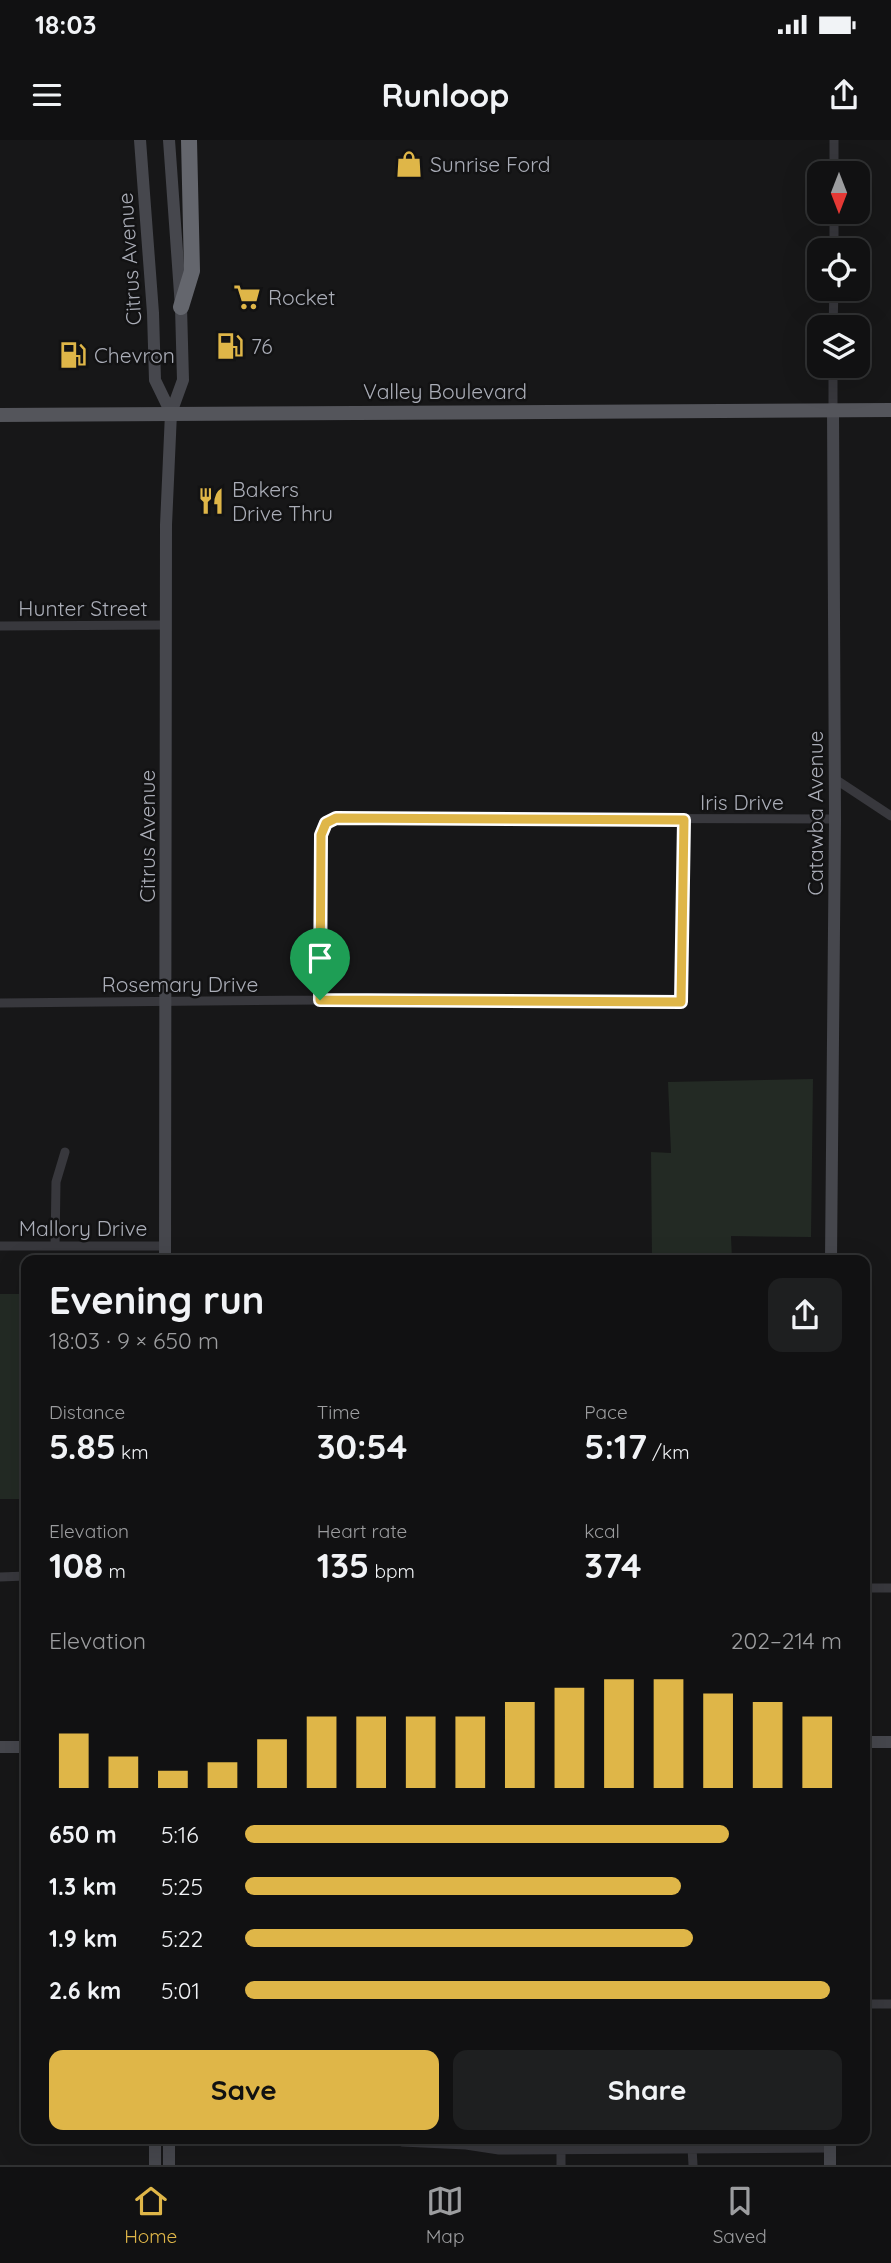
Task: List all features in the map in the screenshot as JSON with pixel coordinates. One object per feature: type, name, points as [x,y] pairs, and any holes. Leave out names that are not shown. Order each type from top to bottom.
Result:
[{"type":"highway","points":[[181,307],[192,271],[189,140]]},
{"type":"main road","name":"Citrus Avenue","points":[[141,140],[155,380],[171,413]]},
{"type":"main road","name":"Citrus Avenue","points":[[165,1255],[166,525],[171,413],[183,380],[181,307],[169,140]]},
{"type":"main road","name":"Catawba Avenue","points":[[831,1255],[835,819],[833,410]]},
{"type":"main road","name":"Valley Boulevard","points":[[0,415],[891,410]]},
{"type":"main road","points":[[870,1742],[891,1742]]},
{"type":"main road","points":[[0,1747],[21,1747]]},
{"type":"main road","points":[[155,2144],[155,2165]]},
{"type":"main road","points":[[169,2144],[169,2165]]},
{"type":"main road","points":[[830,2144],[830,2165]]},
{"type":"street","points":[[834,140],[834,161]]},
{"type":"street","name":"Catawba Avenue","points":[[833,378],[833,410]]},
{"type":"street","name":"Hunter Street","points":[[0,626],[166,625]]},
{"type":"street","points":[[835,779],[891,816]]},
{"type":"street","name":"Iris Drive","points":[[320,1000],[321,835],[330,820],[835,819]]},
{"type":"street","name":"Rosemary Drive","points":[[0,1003],[320,1000],[681,1002],[684,820]]},
{"type":"street","points":[[55,1246],[56,1182],[65,1153]]},
{"type":"street","name":"Mallory Drive","points":[[0,1246],[165,1246]]},
{"type":"street","points":[[0,1577],[21,1576]]},
{"type":"street","points":[[870,1588],[891,1588]]},
{"type":"street","points":[[870,2004],[891,2004]]},
{"type":"street","points":[[445,2144],[499,2150],[802,2144]]},
{"type":"street","points":[[692,2148],[693,2165]]},
{"type":"street","points":[[561,2150],[561,2165]]},
{"type":"shaded area","points":[[813,1079],[811,1237],[731,1236],[732,1255],[652,1255],[651,1152],[671,1153],[668,1082]]},
{"type":"shaded area","points":[[0,1294],[21,1294],[21,1499],[0,1499]]},
{"type":"place","name":"Sunrise Ford","points":[[409,164]]},
{"type":"place","name":"Rocket","points":[[247,297]]},
{"type":"place","name":"76","points":[[230,346]]},
{"type":"place","name":"Chevron","points":[[73,355]]},
{"type":"place","name":"Bakers Drive Thru","points":[[211,501]]},
{"type":"route","points":[[330,820],[684,820],[681,1002],[320,1000],[321,835],[330,820]]}]
